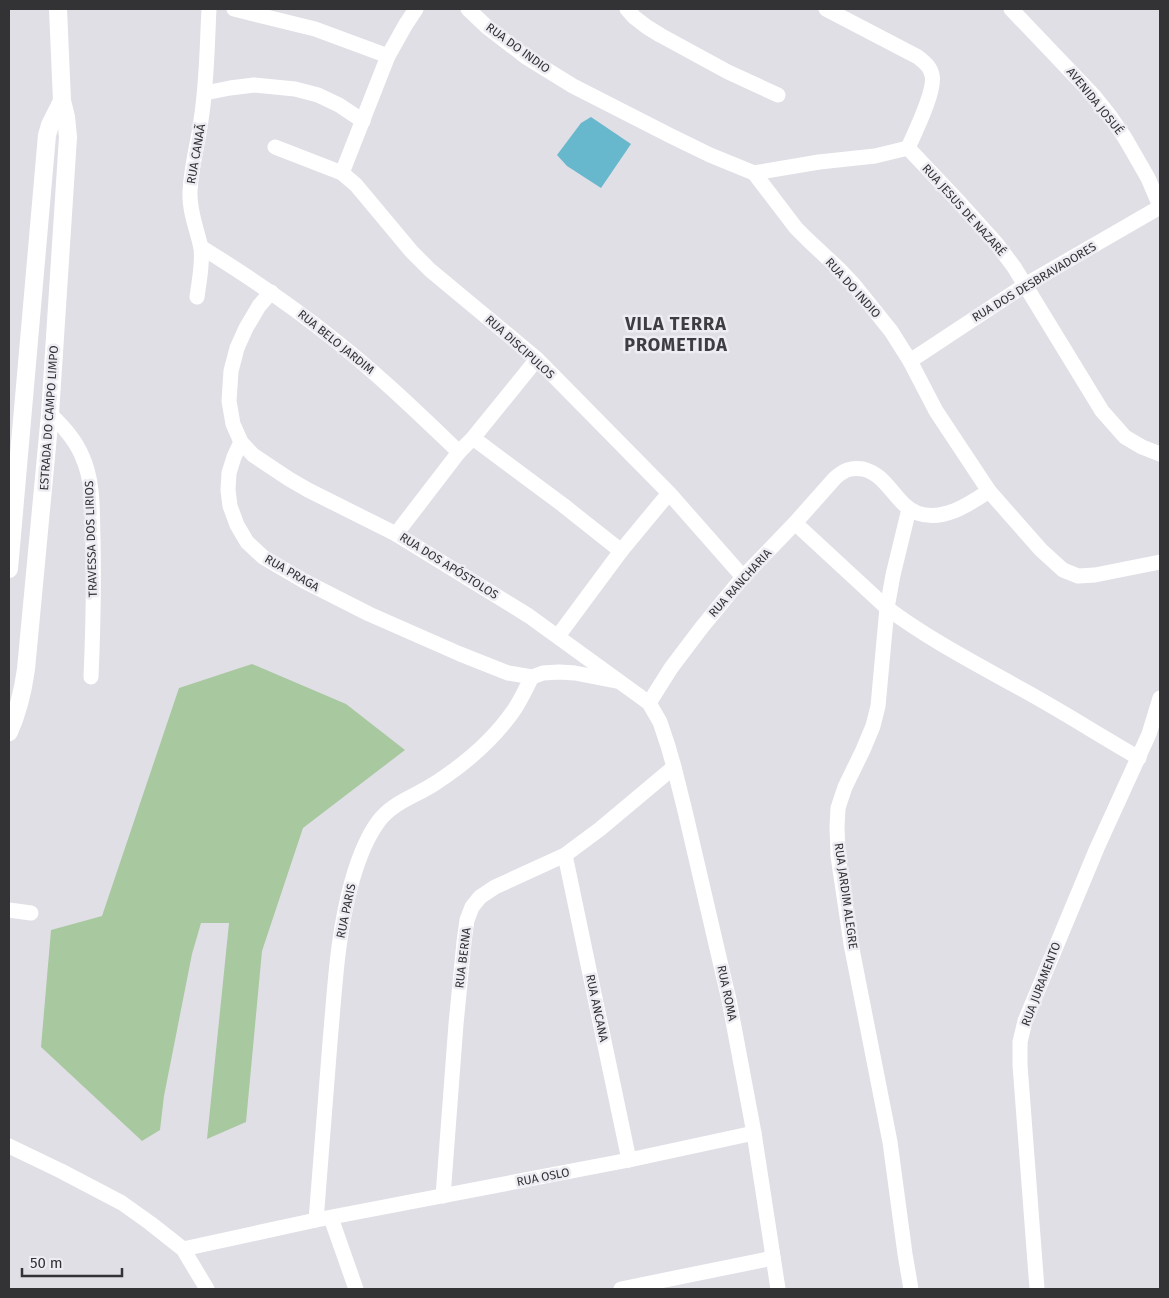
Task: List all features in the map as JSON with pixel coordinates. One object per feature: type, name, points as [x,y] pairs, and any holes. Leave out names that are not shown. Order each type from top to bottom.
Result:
[{"type":"street","name":"ESTRADA DO CAMPO LIMPO","points":[[9,732],[22,694],[26,669],[50,414],[68,137],[62,101],[58,9]]},
{"type":"street","name":"RUA CANAÃ","points":[[197,297],[202,260],[190,208],[189,195],[205,93],[209,9]]},
{"type":"street","points":[[234,9],[315,29],[388,56]]},
{"type":"street","points":[[342,173],[388,56],[416,9]]},
{"type":"street","name":"RUA DO INDIO","points":[[468,9],[526,56],[573,86],[631,117],[754,173],[796,228],[840,269],[891,331],[910,361],[936,411],[989,491],[1041,550],[1063,570],[1078,576],[1095,575],[1160,562]]},
{"type":"street","points":[[627,9],[634,17],[653,31],[728,72],[778,95]]},
{"type":"street","points":[[754,173],[819,162],[875,156],[908,148],[931,93],[932,73],[927,64],[918,57],[826,9]]},
{"type":"street","name":"AVENIDA JOSUÉ","points":[[1011,9],[1094,96],[1110,116],[1148,178],[1160,206]]},
{"type":"street","points":[[205,93],[254,85],[295,89],[318,95],[339,105],[363,121]]},
{"type":"street","name":"ESTRADA DO CAMPO LIMPO","points":[[9,569],[13,474],[47,135],[62,101]]},
{"type":"street","name":"RUA DISCIPULOS","points":[[275,146],[342,173],[356,185],[400,239],[430,270],[537,359],[669,493],[743,577]]},
{"type":"street","name":"RUA JESUS DE NAZARÉ","points":[[908,148],[996,242],[1014,267],[1102,411],[1125,437],[1142,447],[1160,454]]},
{"type":"street","name":"RUA DOS DESBRAVADORES","points":[[910,361],[1025,285],[1160,206]]},
{"type":"street","name":"RUA BELO JARDIM","points":[[200,247],[271,292],[332,337],[374,372],[459,452]]},
{"type":"street","points":[[241,442],[233,424],[229,401],[231,371],[237,348],[246,328],[271,292]]},
{"type":"street","points":[[396,534],[459,452],[473,438],[537,359]]},
{"type":"street","name":"TRAVESSA DOS LIRIOS","points":[[50,414],[69,433],[83,457],[90,480],[94,578],[91,676]]},
{"type":"street","points":[[473,438],[621,550]]},
{"type":"street","name":"RUA DOS APÓSTOLOS","points":[[241,442],[253,455],[289,479],[396,534],[529,616],[649,704]]},
{"type":"street","name":"RUA PRAGA","points":[[241,442],[234,457],[230,473],[228,490],[230,506],[237,525],[247,542],[263,557],[304,581],[408,632],[508,673],[532,677]]},
{"type":"street","name":"RUA RANCHARIA","points":[[649,704],[671,668],[702,626],[743,577],[796,524],[842,472],[850,468],[856,468],[868,471],[881,478],[909,509]]},
{"type":"street","points":[[909,509],[931,515],[946,513],[965,507],[989,491]]},
{"type":"street","points":[[558,636],[621,550],[669,493]]},
{"type":"street","name":"RUA JARDIM ALEGRE","points":[[909,509],[887,608],[878,706],[873,726],[845,787],[838,808],[838,856],[851,944],[890,1142],[911,1289]]},
{"type":"street","points":[[796,524],[887,608],[933,639],[1068,715],[1139,758]]},
{"type":"street","points":[[532,677],[542,673],[559,672],[618,681]]},
{"type":"street","name":"RUA PARIS","points":[[356,1289],[323,1219],[337,953],[345,908],[356,867],[366,842],[378,821],[391,808],[434,784],[456,769],[480,748],[501,727],[515,709],[532,677]]},
{"type":"street","name":"RUA JURAMENTO","points":[[1037,1289],[1020,1065],[1020,1042],[1035,994],[1097,848],[1139,758],[1149,734],[1160,698]]},
{"type":"street","name":"RUA ROMA","points":[[649,704],[660,722],[686,811],[729,1000],[754,1133],[778,1289]]},
{"type":"street","name":"RUA BERNA","points":[[443,1196],[464,942],[467,920],[472,907],[480,897],[495,887],[565,855],[600,829],[674,767]]},
{"type":"street","name":"RUA ANCANA","points":[[565,855],[629,1160]]},
{"type":"street","points":[[9,910],[31,913]]},
{"type":"street","name":"RUA OSLO","points":[[183,1249],[323,1219],[629,1160],[754,1133]]},
{"type":"street","points":[[9,1146],[61,1170],[122,1203],[150,1223],[183,1249],[207,1289]]},
{"type":"street","points":[[622,1289],[773,1258]]},
{"type":"green space","points":[[252,664],[346,704],[405,750],[303,828],[262,951],[246,1122],[207,1139],[229,923],[201,923],[192,954],[164,1096],[160,1130],[142,1141],[41,1047],[51,930],[102,916],[179,688]]},
{"type":"water","points":[[591,117],[631,144],[601,188],[567,166],[557,155],[581,123]]},
{"type":"district","name":"VILA TERRA PROMETIDA","points":[[676,334]]}]
